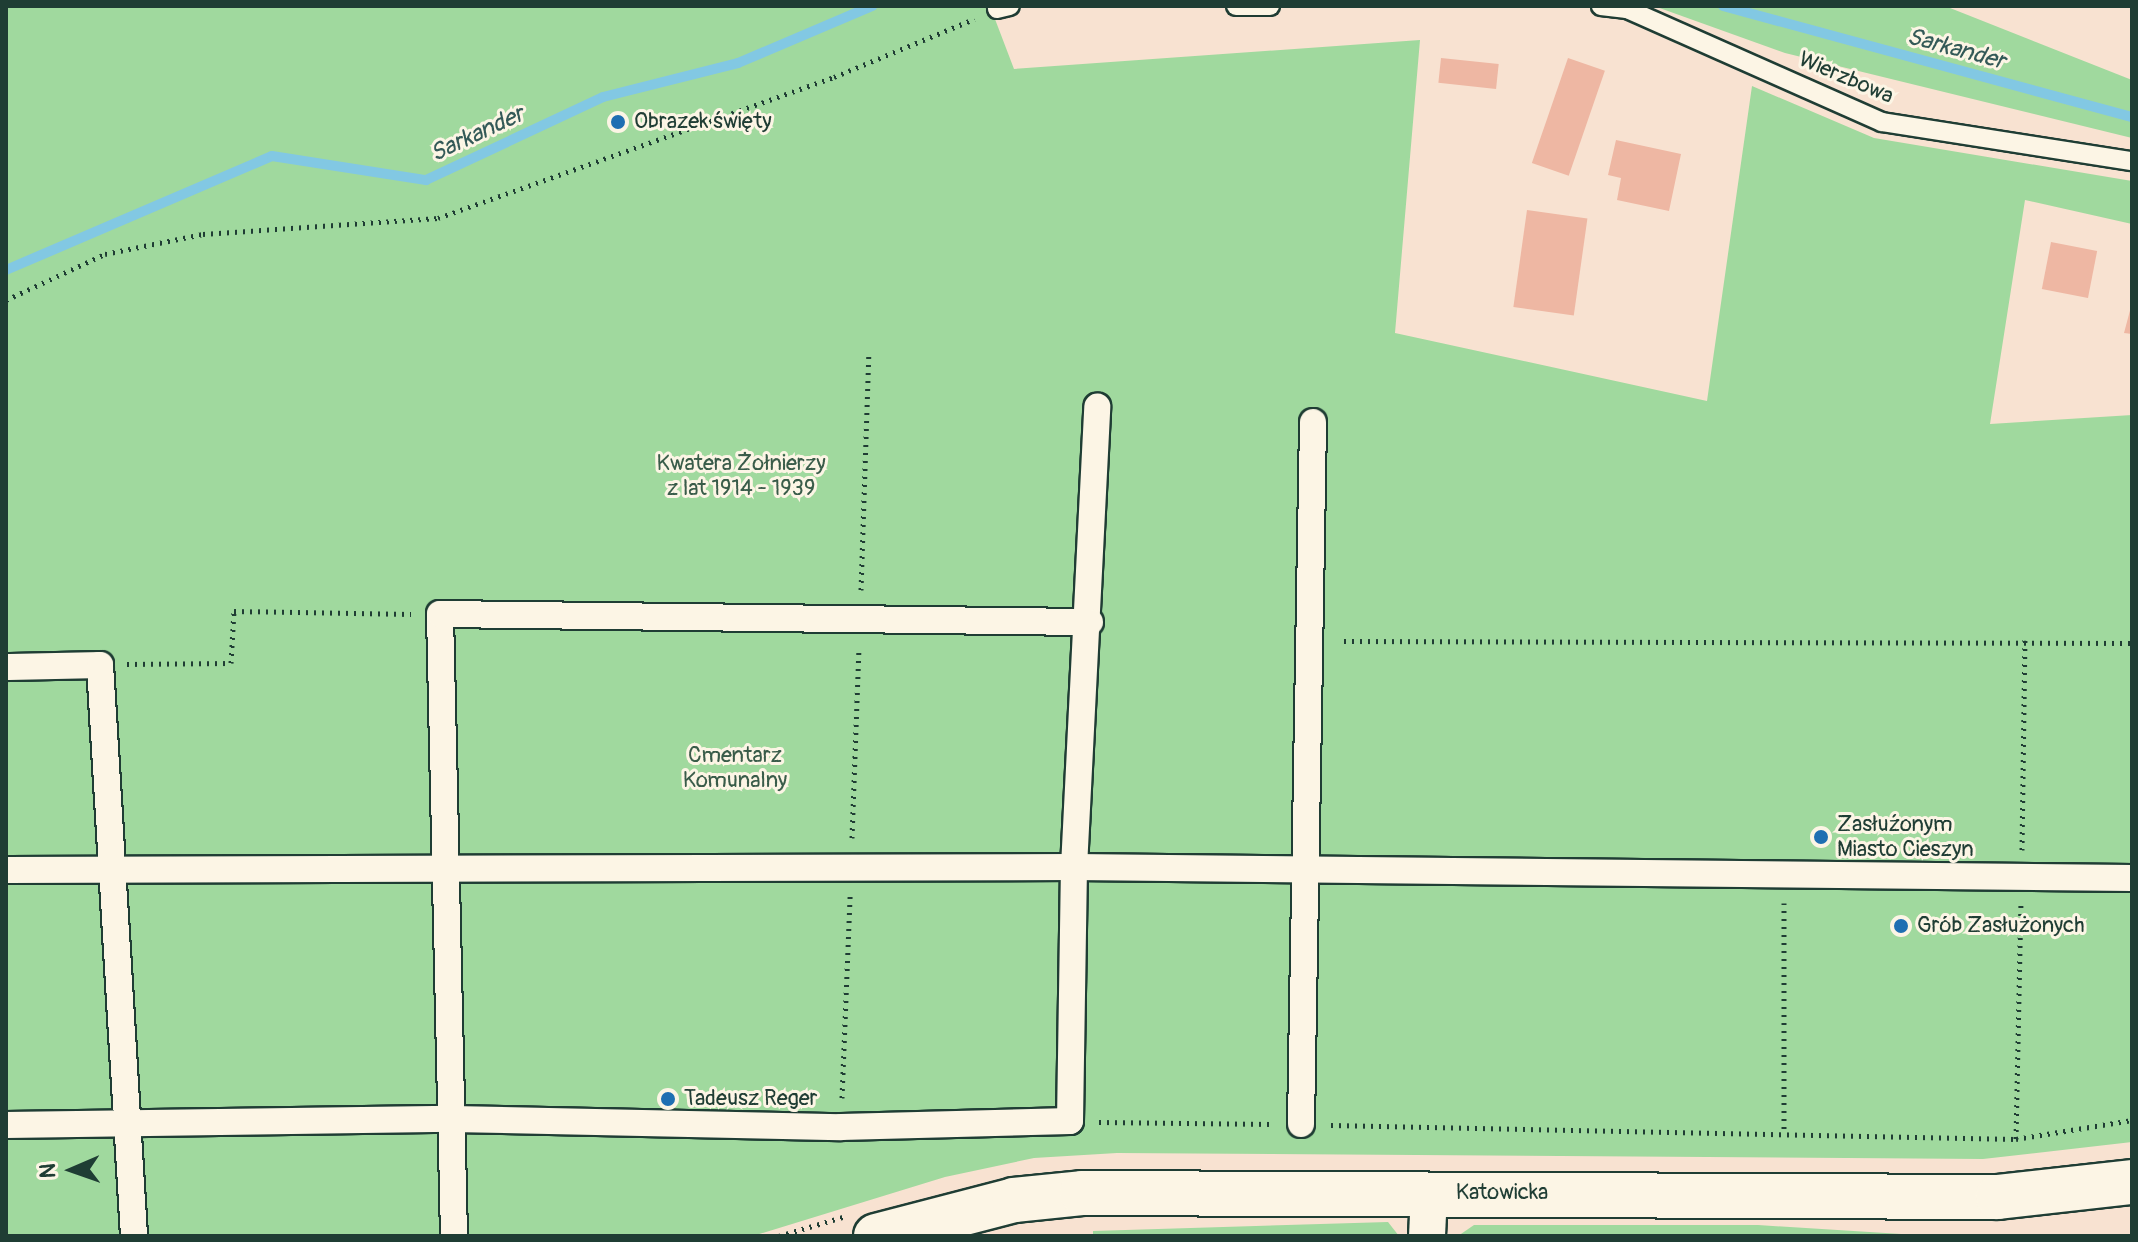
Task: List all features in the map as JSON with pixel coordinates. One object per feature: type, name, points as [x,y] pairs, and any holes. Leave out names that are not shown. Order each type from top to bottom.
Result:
[{"type":"street","points":[[6,1125],[452,1119],[841,1127],[1070,1121],[1074,867],[1090,622],[1097,407]]},
{"type":"street","points":[[1301,1124],[1313,422]]},
{"type":"street","points":[[454,1236],[440,614],[1090,622]]},
{"type":"street","points":[[6,667],[100,665],[116,869],[126,1124],[134,1236]]},
{"type":"street","points":[[6,870],[1074,867],[2132,878]]},
{"type":"street","name":"Katowicka","points":[[876,1236],[1014,1200],[1082,1193],[1998,1197],[2132,1182]]},
{"type":"street","points":[[1427,1236],[1429,1193]]},
{"type":"lane","points":[[1236,6],[1270,6]]},
{"type":"lane","name":"Wierzbowa","points":[[1601,6],[1627,9],[1882,122],[2132,161]]},
{"type":"path","points":[[6,300],[105,254],[203,234],[438,218],[834,77],[1004,8]]},
{"type":"path","points":[[841,1127],[869,355]]},
{"type":"path","points":[[100,665],[231,663],[234,611],[440,614]]},
{"type":"path","points":[[1344,641],[2132,643]]},
{"type":"path","points":[[1784,874],[1784,1134]]},
{"type":"path","points":[[1070,1121],[2016,1139],[2132,1120]]},
{"type":"green space","name":"Cmentarz Komunalny","points":[[6,6],[990,6],[1014,69],[1420,40],[1395,333],[1707,401],[1752,86],[1874,138],[2132,181],[2132,224],[2025,200],[1990,424],[2132,415],[2132,1142],[1983,1159],[1117,1153],[1034,1158],[945,1177],[753,1236],[6,1236]]},
{"type":"green space","points":[[1654,6],[1945,6],[2132,80],[2132,138],[1785,53]]},
{"type":"green space","points":[[1388,1222],[1399,1236],[1093,1236],[1093,1231]]},
{"type":"green space","points":[[1474,1225],[1758,1225],[1933,1236],[1458,1236]]},
{"type":"building","points":[[1441,58],[1499,64],[1496,89],[1438,83]]},
{"type":"building","points":[[1568,58],[1605,71],[1569,176],[1532,163]]},
{"type":"building","points":[[1616,140],[1681,154],[1669,211],[1617,200],[1621,178],[1608,175]]},
{"type":"building","points":[[1527,210],[1587,218],[1574,316],[1513,307]]},
{"type":"building","points":[[2051,242],[2097,251],[2088,298],[2042,289]]},
{"type":"building","points":[[2132,303],[2132,334],[2124,333]]},
{"type":"waterway","name":"Sarkander","points":[[6,270],[272,156],[426,180],[603,97],[738,63],[872,6]]},
{"type":"waterway","name":"Sarkander","points":[[1723,6],[2132,117]]},
{"type":"place","name":"Obrazek święty","points":[[618,122]]},
{"type":"place","name":"Zasłuźonym Miasto Cieszyn","points":[[1821,837]]},
{"type":"place","name":"Grób Zasłużonych","points":[[1901,926]]},
{"type":"place","name":"Tadeusz Reger","points":[[668,1099]]},
{"type":"park label","name":"Kwatera Żołnierzy z lat 1914 - 1939","points":[[741,476]]}]
